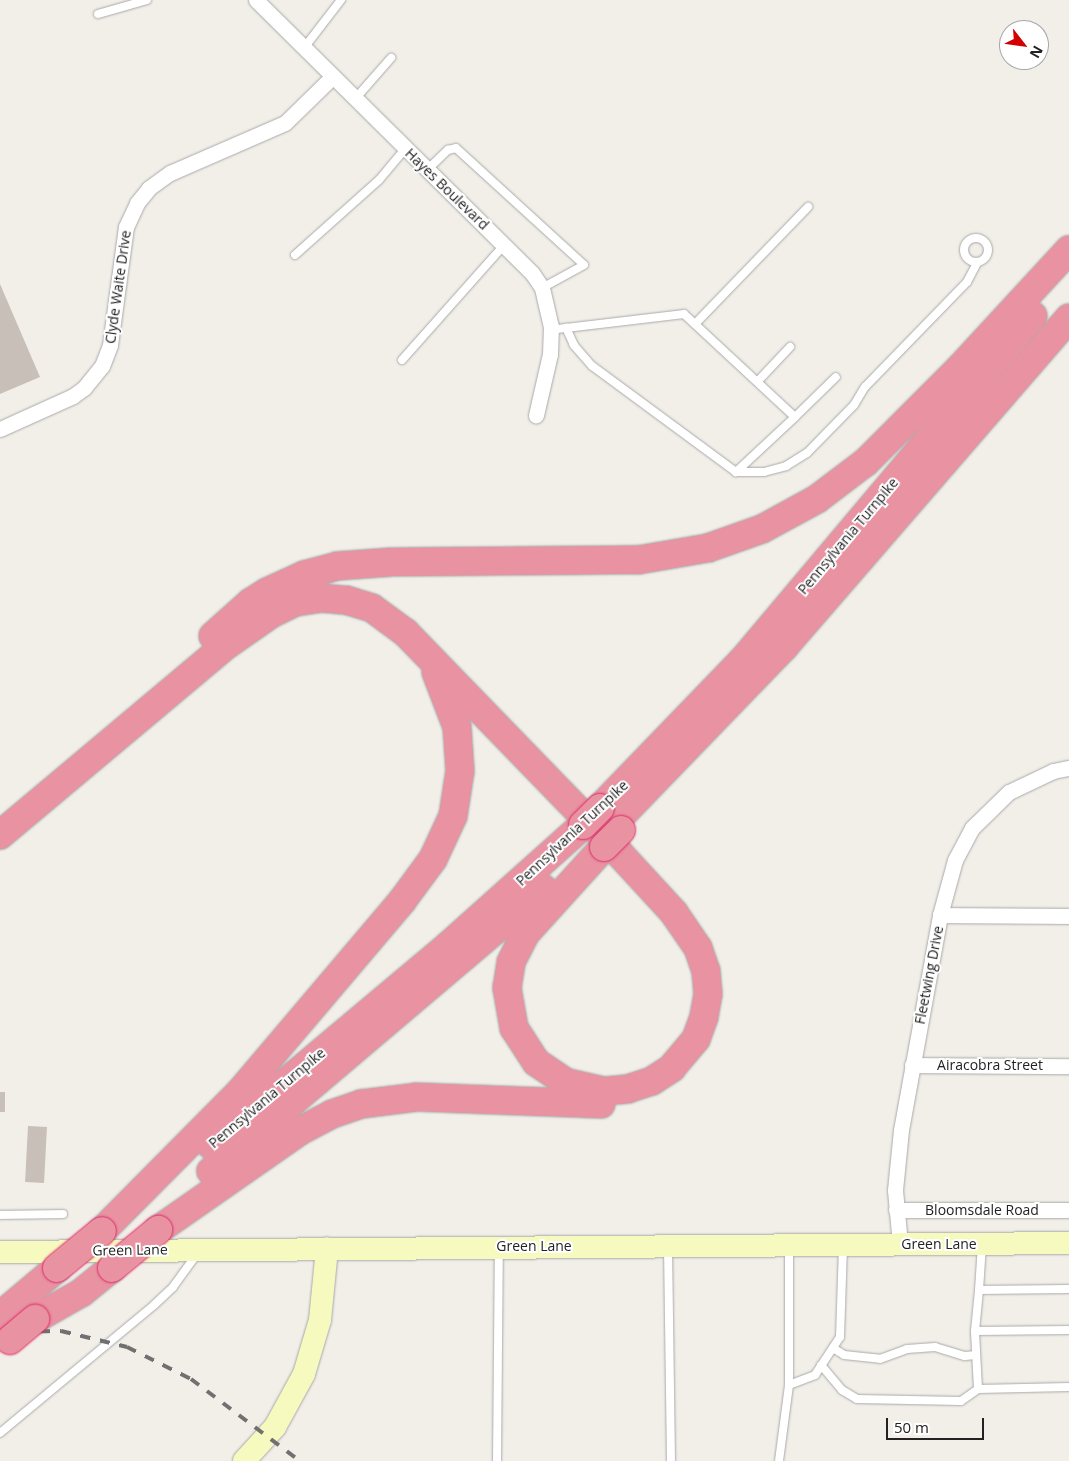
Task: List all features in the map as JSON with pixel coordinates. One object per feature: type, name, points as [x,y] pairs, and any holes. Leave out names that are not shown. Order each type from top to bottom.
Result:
[{"type":"highway","points":[[0,816],[251,602],[267,592],[304,575],[337,566],[392,562],[647,559],[708,548],[762,529],[817,499],[866,462],[959,369],[1069,250]]},
{"type":"highway","name":"Pennsylvania Turnpike","points":[[3,1335],[57,1268],[196,1158],[405,983],[603,829],[1069,272]]},
{"type":"highway","name":"Pennsylvania Turnpike","points":[[3,1335],[34,1319],[104,1268],[451,970],[603,829],[729,707],[875,543],[1069,318]]},
{"type":"highway","points":[[149,1230],[300,1131],[332,1114],[361,1104],[417,1097],[603,1104],[652,1095],[677,1079],[698,1057],[715,1024],[720,996],[718,970],[710,946],[680,904],[427,637],[384,601],[360,590],[336,585],[296,589],[267,602],[205,643]]},
{"type":"highway","points":[[0,835],[228,644],[282,608],[321,598],[359,603],[389,619],[422,650],[643,878],[685,927],[703,959],[708,982],[707,1005],[701,1028],[688,1050],[672,1068],[652,1081],[628,1089],[603,1091],[566,1083],[536,1062],[514,1028],[507,988],[511,962],[525,934],[603,829]]},
{"type":"highway","points":[[102,1231],[241,1091],[402,901],[434,859],[448,831],[457,801],[460,757],[449,700],[422,650]]},
{"type":"street","name":"Hayes Boulevard","points":[[256,0],[532,273],[542,288],[559,329],[550,354],[536,415]]},
{"type":"street","name":"Clyde Waite Drive","points":[[0,429],[73,396],[84,388],[102,366],[110,345],[126,227],[137,203],[149,188],[170,173],[285,123],[332,77]]},
{"type":"street","name":"Fleetwing Drive","points":[[900,1244],[896,1210],[899,1148],[912,1065],[940,915],[955,860],[972,828],[988,809],[1009,792],[1031,780],[1069,768]]},
{"type":"street","points":[[940,915],[1069,916]]},
{"type":"street","name":"Airacobra Street","points":[[912,1065],[1069,1066]]},
{"type":"street","name":"Bloomsdale Road","points":[[896,1210],[1069,1210]]},
{"type":"street","name":"Green Lane","points":[[0,1252],[1069,1243]]},
{"type":"street","points":[[244,1461],[274,1427],[304,1374],[320,1320],[327,1248]]},
{"type":"lane","points":[[98,14],[147,0]]},
{"type":"lane","points":[[304,48],[341,0]]},
{"type":"lane","points":[[355,99],[391,58]]},
{"type":"lane","points":[[427,170],[448,150],[456,148],[584,264],[542,288]]},
{"type":"lane","points":[[295,255],[379,180],[405,149]]},
{"type":"lane","points":[[695,324],[808,207]]},
{"type":"lane","points":[[402,360],[504,245]]},
{"type":"lane","points":[[559,329],[592,366],[736,472],[764,472],[786,466],[807,453],[854,405],[865,388],[968,282],[977,263]]},
{"type":"lane","points":[[559,329],[684,314],[795,417]]},
{"type":"lane","points":[[758,381],[790,347]]},
{"type":"lane","points":[[736,472],[836,377]]},
{"type":"lane","points":[[0,1215],[64,1214]]},
{"type":"lane","points":[[978,1389],[975,1332],[982,1243]]},
{"type":"lane","points":[[779,1461],[789,1385],[789,1244]]},
{"type":"lane","points":[[789,1385],[815,1375],[840,1337],[843,1244]]},
{"type":"lane","points":[[668,1245],[672,1461]]},
{"type":"lane","points":[[497,1461],[499,1247]]},
{"type":"lane","points":[[0,1433],[154,1305],[173,1287],[200,1249]]},
{"type":"lane","points":[[979,1290],[1069,1289]]},
{"type":"lane","points":[[975,1332],[1069,1330]]},
{"type":"lane","points":[[833,1348],[844,1355],[880,1359],[907,1349],[935,1347],[965,1356],[976,1355]]},
{"type":"lane","points":[[821,1366],[842,1390],[857,1399],[962,1401],[978,1389],[1069,1387]]},
{"type":"building","points":[[0,284],[40,377],[0,394]]},
{"type":"building","points":[[0,1092],[5,1092],[5,1112],[0,1112]]},
{"type":"building","points":[[28,1126],[47,1127],[44,1183],[25,1182]]},
{"type":"railway","points":[[0,1332],[61,1331],[127,1347],[191,1379],[300,1461]]}]
